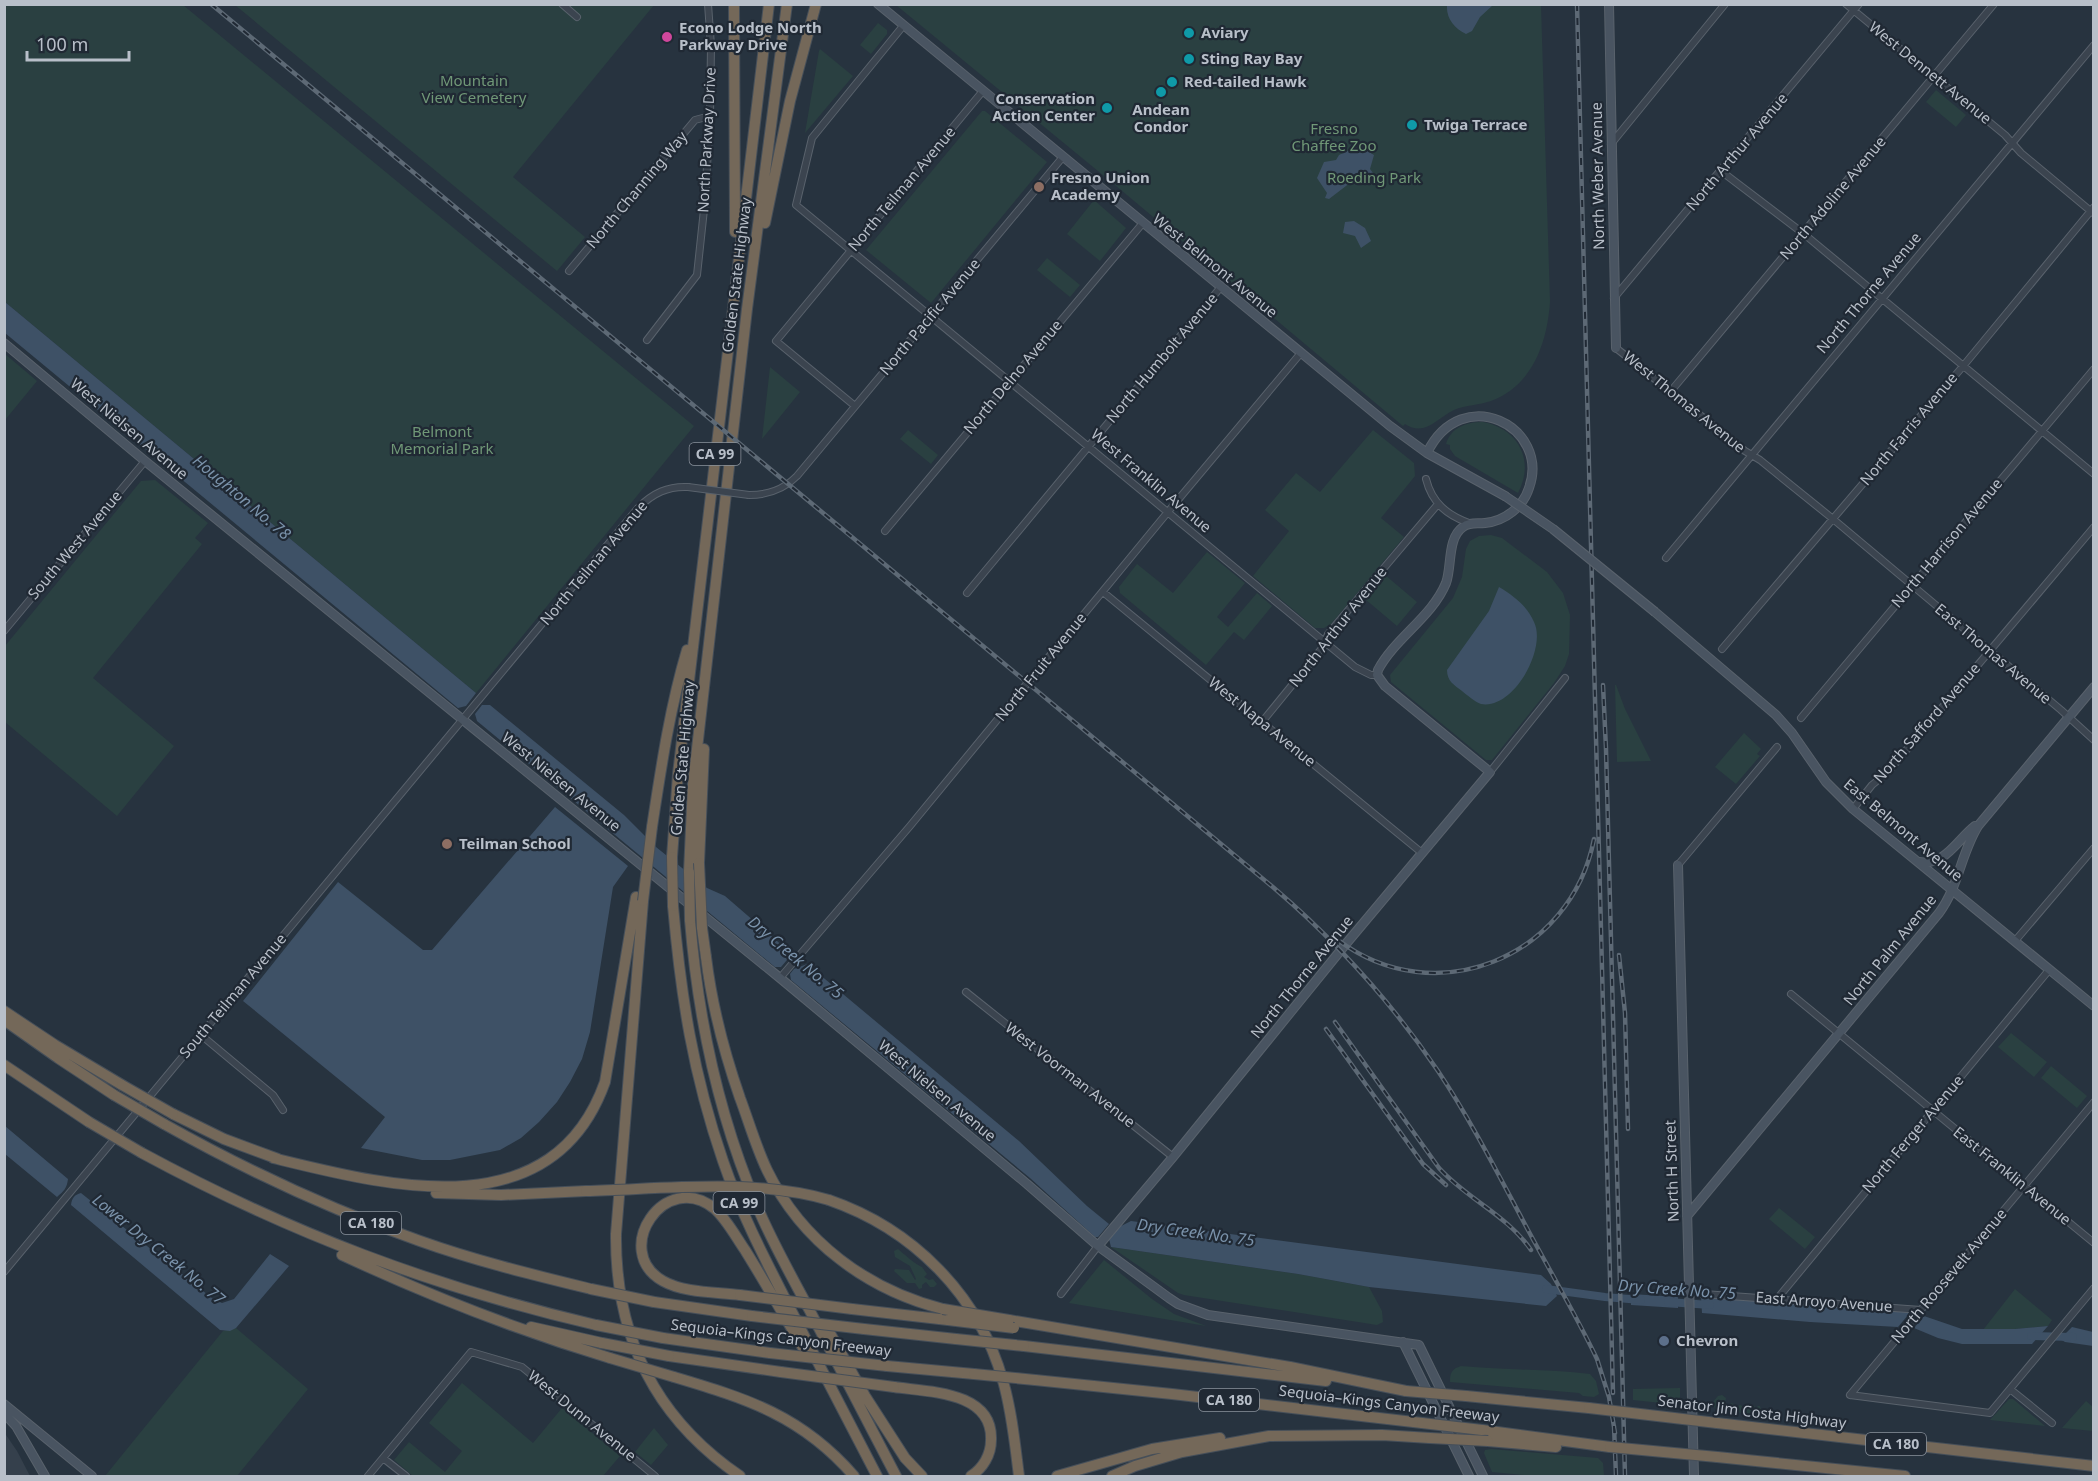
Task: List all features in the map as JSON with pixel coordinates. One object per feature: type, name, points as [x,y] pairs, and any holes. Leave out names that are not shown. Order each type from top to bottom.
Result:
[{"type":"highway","points":[[734,4],[735,287]]},
{"type":"highway","name":"Golden State Highway","points":[[769,4],[678,774],[672,857],[673,906],[679,980],[686,1026],[699,1083],[723,1164],[767,1263],[876,1474]]},
{"type":"highway","name":"Golden State Highway","points":[[787,4],[747,309],[693,784],[689,872],[690,920],[697,990],[712,1068],[724,1114],[758,1207],[780,1255],[896,1476]]},
{"type":"highway","points":[[747,309],[790,100],[816,4]]},
{"type":"highway","points":[[719,564],[701,785],[699,863],[702,928],[710,990],[724,1053],[759,1151],[784,1200],[817,1240],[856,1272],[895,1293],[944,1309],[1012,1324],[1186,1350],[1407,1391]]},
{"type":"highway","points":[[273,1158],[379,1182],[452,1187],[483,1185],[530,1170],[556,1153],[584,1124],[599,1098],[604,1082],[640,899],[659,777],[679,682],[696,621]]},
{"type":"highway","points":[[640,899],[616,1234],[617,1276],[621,1301],[640,1360],[661,1399],[695,1441],[740,1476]]},
{"type":"highway","points":[[4,1011],[55,1046],[122,1085],[224,1139],[310,1170],[358,1182],[428,1192],[501,1196],[738,1186],[789,1190],[830,1200],[868,1216],[904,1238],[936,1266],[963,1298],[984,1330],[1003,1380],[1012,1422],[1019,1476]]},
{"type":"highway","name":"Sequoia–Kings Canyon Freeway","points":[[4,1020],[58,1059],[114,1095],[263,1176],[365,1221],[477,1259],[591,1289],[654,1302],[752,1316],[1407,1391]]},
{"type":"highway","name":"Sequoia–Kings Canyon Freeway","points":[[4,1065],[89,1122],[142,1153],[245,1206],[348,1251],[406,1272],[498,1300],[596,1325],[663,1338],[770,1353],[1172,1394],[1482,1430],[1591,1447]]},
{"type":"highway","points":[[876,1474],[757,1270],[720,1214],[708,1205],[688,1198],[666,1203],[655,1212],[644,1229],[642,1248],[646,1262],[655,1275],[675,1286],[740,1295],[852,1309],[948,1320],[1012,1324]]},
{"type":"highway","points":[[245,1206],[355,1261],[458,1307],[554,1341],[739,1396],[781,1416],[815,1438],[854,1476]]},
{"type":"highway","points":[[758,1207],[865,1396],[905,1458],[922,1476]]},
{"type":"highway","points":[[458,1307],[542,1330],[669,1356],[953,1395],[976,1407],[989,1427],[991,1442],[984,1464],[971,1476]]},
{"type":"highway","name":"Senator Jim Costa Highway","points":[[1407,1391],[1588,1408],[2094,1465]]},
{"type":"highway","points":[[1057,1476],[1152,1449],[1200,1440],[1269,1436],[1382,1435],[1591,1447]]},
{"type":"highway","points":[[1112,1476],[1135,1466],[1182,1452],[1269,1436]]},
{"type":"highway","name":"CA 180","points":[[1591,1447],[1905,1476]]},
{"type":"street","points":[[562,4],[577,17]]},
{"type":"street","name":"North Parkway Drive","points":[[647,340],[697,276],[705,200],[710,116],[711,46],[708,4]]},
{"type":"street","name":"West Belmont Avenue","points":[[878,4],[1142,224],[1390,426],[1428,453],[1504,496],[1553,529],[1655,612]]},
{"type":"street","name":"North Weber Avenue","points":[[1609,4],[1610,145],[1616,348]]},
{"type":"street","points":[[1610,145],[1725,4]]},
{"type":"street","name":"West Dennett Avenue","points":[[1846,4],[2006,135],[2021,153],[2092,210]]},
{"type":"street","name":"North Arthur Avenue","points":[[1614,298],[1859,4]]},
{"type":"street","name":"North Adoline Avenue","points":[[1671,391],[1994,4]]},
{"type":"street","name":"West Franklin Avenue","points":[[903,26],[812,138],[796,205],[1355,667],[1371,675],[1377,675],[1385,686],[1490,772]]},
{"type":"street","name":"North Thorne Avenue","points":[[1666,558],[2094,45]]},
{"type":"street","name":"North Teilman Avenue","points":[[855,406],[776,341],[982,92]]},
{"type":"street","name":"North Channing Way","points":[[569,271],[695,120],[710,116]]},
{"type":"street","name":"North Pacific Avenue","points":[[797,476],[1062,158]]},
{"type":"street","points":[[1721,171],[1804,234],[2094,474]]},
{"type":"street","name":"North Farris Avenue","points":[[1722,649],[1964,365],[2092,210]]},
{"type":"street","name":"North Delno Avenue","points":[[885,531],[1142,224]]},
{"type":"street","name":"North Humbolt Avenue","points":[[967,593],[1220,288]]},
{"type":"street","name":"West Nielsen Avenue","points":[[4,343],[462,720],[782,975],[1099,1244],[1178,1304],[1208,1315],[1403,1342]]},
{"type":"street","name":"West Thomas Avenue","points":[[1616,348],[1752,455]]},
{"type":"street","name":"North Fruit Avenue","points":[[782,975],[910,826],[1300,354]]},
{"type":"street","name":"North Harrison Avenue","points":[[1801,718],[1911,584],[2094,369]]},
{"type":"street","points":[[1377,675],[1381,665],[1442,592],[1449,573],[1455,540],[1463,527],[1503,518],[1514,510],[1523,500],[1532,475],[1530,455],[1525,442],[1516,432],[1499,420],[1486,417],[1473,417],[1453,422],[1442,430],[1428,453]]},
{"type":"street","name":"East Thomas Avenue","points":[[1752,455],[1760,459],[1833,519],[2094,740]]},
{"type":"street","name":"South West Avenue","points":[[4,630],[145,461]]},
{"type":"street","name":"North Teilman Avenue","points":[[462,720],[645,501],[665,489],[688,487],[749,495],[767,494],[789,484],[797,476]]},
{"type":"street","points":[[1426,479],[1430,492],[1438,504],[1454,517],[1470,524]]},
{"type":"street","name":"North Arthur Avenue","points":[[1262,722],[1325,642],[1328,634],[1438,504]]},
{"type":"street","name":"North Safford Avenue","points":[[1853,809],[1872,785],[1887,773],[2094,526]]},
{"type":"street","name":"West Napa Avenue","points":[[1103,592],[1422,854]]},
{"type":"street","name":"East Belmont Avenue","points":[[1655,612],[1776,715],[1792,733],[1826,782],[1853,809],[2094,1006]]},
{"type":"street","name":"North Thorne Avenue","points":[[1061,1294],[1099,1244],[1490,772],[1565,678]]},
{"type":"street","name":"North Palm Avenue","points":[[1687,1216],[1934,920],[1953,890],[1971,838],[1982,820],[2094,687]]},
{"type":"street","name":"South Teilman Avenue","points":[[4,1272],[462,720]]},
{"type":"street","points":[[1678,865],[1777,747]]},
{"type":"street","points":[[1918,862],[1930,863],[1939,860],[1961,837],[1982,820]]},
{"type":"street","points":[[2015,941],[2094,848]]},
{"type":"street","name":"North H Street","points":[[1678,865],[1694,1476]]},
{"type":"street","name":"North Ferger Avenue","points":[[1777,1299],[2049,970]]},
{"type":"street","name":"West Voorman Avenue","points":[[966,992],[1173,1157]]},
{"type":"street","name":"East Franklin Avenue","points":[[1791,994],[2094,1243]]},
{"type":"street","points":[[201,1035],[273,1095],[283,1110]]},
{"type":"street","name":"North Roosevelt Avenue","points":[[2010,1389],[1989,1413],[1850,1395],[2094,1102]]},
{"type":"street","points":[[2052,1423],[2010,1389],[2094,1288]]},
{"type":"street","name":"East Arroyo Avenue","points":[[1690,1293],[1921,1310]]},
{"type":"street","points":[[1403,1342],[1469,1476]]},
{"type":"street","points":[[1403,1342],[1419,1345],[1483,1476]]},
{"type":"street","name":"West Dunn Avenue","points":[[383,1458],[471,1352],[522,1367],[656,1476]]},
{"type":"street","points":[[4,1404],[92,1476]]},
{"type":"street","points":[[4,1413],[16,1426],[45,1476]]},
{"type":"street","points":[[368,1476],[383,1458],[406,1476]]},
{"type":"shaded area","points":[[4,1432],[17,1451],[30,1476],[5,1476]]},
{"type":"green space","name":"Belmont Memorial Park","points":[[4,5],[183,5],[694,426],[476,693],[5,302]]},
{"type":"green space","name":"Mountain View Cemetery","points":[[235,5],[654,5],[513,177],[585,237],[557,271]]},
{"type":"green space","name":"Roeding Park","points":[[896,5],[1541,5],[1550,302],[1545,333],[1535,361],[1518,385],[1491,401],[1454,410],[1425,427],[1412,427],[1405,424],[1403,426]]},
{"type":"green space","points":[[878,23],[887,30],[887,34],[871,54],[860,45]]},
{"type":"green space","points":[[820,49],[853,76],[805,133],[819,51]]},
{"type":"green space","points":[[1936,90],[1966,115],[1956,127],[1926,102]]},
{"type":"green space","points":[[982,111],[985,111],[1047,162],[931,303],[866,250]]},
{"type":"green space","points":[[1094,200],[1126,228],[1100,261],[1067,234]]},
{"type":"green space","points":[[1047,258],[1080,285],[1070,297],[1037,270]]},
{"type":"green space","points":[[5,354],[37,381],[5,420]]},
{"type":"green space","points":[[770,367],[800,392],[762,439]]},
{"type":"green space","points":[[1483,422],[1506,432],[1520,448],[1525,469],[1518,493],[1455,456],[1450,445],[1446,444],[1452,433],[1460,427]]},
{"type":"green space","points":[[908,430],[938,455],[931,464],[900,439]]},
{"type":"green space","points":[[1373,430],[1414,463],[1415,476],[1381,518],[1404,537],[1331,624],[1324,628],[1315,628],[1253,576],[1289,531],[1265,510],[1296,473],[1320,492]]},
{"type":"green space","points":[[155,480],[208,523],[195,538],[202,544],[93,678],[174,746],[117,816],[5,722],[5,646],[141,481]]},
{"type":"green space","points":[[1491,535],[1502,538],[1547,572],[1563,593],[1570,615],[1569,654],[1565,666],[1492,760],[1486,760],[1391,682],[1390,675],[1453,598],[1462,577],[1466,549],[1470,541],[1479,536]]},
{"type":"green space","points":[[1207,552],[1245,583],[1217,617],[1228,627],[1257,593],[1272,606],[1244,640],[1234,632],[1206,665],[1120,593],[1119,587],[1137,564],[1173,593]]},
{"type":"green space","points":[[1385,575],[1417,602],[1397,626],[1365,599]]},
{"type":"green space","points":[[1615,685],[1625,709],[1651,761],[1617,762]]},
{"type":"green space","points":[[1744,733],[1761,749],[1757,754],[1760,756],[1736,784],[1715,767]]},
{"type":"green space","points":[[2011,1033],[2047,1062],[2034,1077],[1998,1047]]},
{"type":"green space","points":[[2051,1066],[2087,1096],[2077,1108],[2041,1078]]},
{"type":"green space","points":[[1779,1208],[1815,1237],[1805,1249],[1769,1219]]},
{"type":"green space","points":[[1111,1247],[1298,1274],[1369,1287],[1382,1311],[1383,1322],[1377,1325],[1184,1295]]},
{"type":"green space","points":[[898,1249],[922,1267],[927,1274],[924,1277],[929,1280],[933,1279],[937,1284],[930,1287],[926,1282],[919,1289],[915,1283],[907,1283],[894,1271],[895,1269],[909,1270],[916,1279],[910,1266],[895,1257],[894,1251]]},
{"type":"green space","points":[[1104,1260],[1174,1314],[1206,1326],[1069,1303]]},
{"type":"green space","points":[[2015,1289],[2052,1320],[2048,1326],[1983,1330]]},
{"type":"green space","points":[[236,1328],[308,1389],[237,1476],[105,1476],[223,1331]]},
{"type":"green space","points":[[1461,1366],[1590,1374],[1596,1381],[1599,1394],[1594,1397],[1583,1396],[1579,1393],[1450,1382],[1452,1371]]},
{"type":"green space","points":[[462,1383],[533,1443],[562,1408],[620,1456],[603,1476],[413,1476],[394,1460],[409,1442],[445,1472],[462,1451],[429,1423]]},
{"type":"green space","points":[[1680,1388],[1680,1405],[1633,1400],[1633,1389]]},
{"type":"green space","points":[[1722,1395],[1726,1398],[1725,1404],[1728,1407],[1731,1403],[1736,1407],[1740,1405],[1745,1407],[1754,1405],[1755,1408],[1760,1406],[1762,1413],[1759,1416],[1756,1413],[1748,1415],[1729,1409],[1716,1410],[1712,1403]]},
{"type":"green space","points":[[2009,1399],[2013,1399],[2045,1426],[1990,1420]]},
{"type":"green space","points":[[2086,1401],[2093,1407],[2093,1431],[2062,1428]]},
{"type":"green space","points":[[654,1428],[668,1445],[651,1465],[635,1452]]},
{"type":"green space","points":[[1485,1450],[1598,1458],[1603,1463],[1604,1475],[1535,1476],[1492,1472],[1484,1453]]},
{"type":"water","points":[[1447,4],[1493,5],[1480,17],[1472,31],[1466,34],[1452,22]]},
{"type":"water","points":[[1358,142],[1374,155],[1370,169],[1376,177],[1375,180],[1359,176],[1329,199],[1325,198],[1327,193],[1317,178],[1324,162],[1336,160],[1339,155],[1349,150],[1352,143]]},
{"type":"water","points":[[1354,221],[1365,228],[1371,241],[1361,248],[1355,236],[1343,233],[1345,222]]},
{"type":"water","points":[[5,302],[476,693],[466,706],[458,708],[5,333]]},
{"type":"water","points":[[1499,587],[1520,602],[1528,611],[1537,633],[1536,647],[1532,661],[1516,688],[1493,703],[1481,704],[1454,685],[1448,677],[1447,670],[1489,611]]},
{"type":"water","points":[[482,705],[490,705],[624,815],[656,847],[707,888],[725,896],[792,954],[781,967],[775,967],[477,721],[475,714]]},
{"type":"water","points":[[555,807],[628,866],[613,887],[590,1032],[582,1059],[570,1082],[557,1102],[539,1122],[521,1138],[500,1150],[450,1160],[422,1160],[361,1148],[385,1117],[243,1001],[338,882],[423,950],[432,950]]},
{"type":"water","points":[[807,964],[1019,1141],[1109,1224],[1098,1237],[1095,1237],[1030,1178],[791,980],[790,974],[794,969]]},
{"type":"water","points":[[5,1126],[68,1179],[65,1189],[57,1197],[5,1154]]},
{"type":"water","points":[[81,1193],[213,1299],[222,1303],[234,1299],[270,1254],[289,1266],[236,1328],[230,1331],[220,1330],[71,1205],[74,1197]]},
{"type":"water","points":[[1131,1221],[1541,1275],[1551,1284],[1557,1296],[1546,1306],[1369,1287],[1298,1274],[1111,1247],[1109,1239],[1117,1228]]},
{"type":"water","points":[[1631,1294],[1678,1297],[1678,1308],[1631,1305]]},
{"type":"water","points":[[1701,1297],[1908,1312],[1908,1315],[1898,1327],[1702,1313]]},
{"type":"water","points":[[1924,1316],[1962,1329],[2015,1329],[2048,1326],[2032,1344],[1962,1344],[1938,1338],[1914,1328]]},
{"type":"water","points":[[2072,1327],[2093,1332],[2093,1346],[2065,1342],[2060,1339]]},
{"type":"waterway","name":"Dry Creek No. 75","points":[[1546,1289],[1641,1300]]},
{"type":"waterway","name":"Dry Creek No. 75","points":[[1668,1302],[1710,1305]]},
{"type":"waterway","name":"Dry Creek No. 75","points":[[2031,1336],[2073,1337]]},
{"type":"railway","points":[[211,4],[1274,888],[1341,951],[1402,1021],[1438,1071],[1474,1129],[1597,1359],[1609,1397],[1615,1433]]},
{"type":"railway","points":[[1577,4],[1613,1393]]},
{"type":"railway","points":[[1603,685],[1625,1476]]},
{"type":"railway","points":[[1338,940],[1376,961],[1416,972],[1456,972],[1494,961],[1528,942],[1558,915],[1580,880],[1594,839]]},
{"type":"railway","points":[[1619,955],[1625,1013],[1628,1129]]},
{"type":"railway","points":[[1335,1022],[1439,1168],[1499,1217],[1531,1250]]},
{"type":"railway","points":[[1326,1029],[1423,1164],[1446,1185]]},
{"type":"railway","points":[[1614,1426],[1616,1476]]},
{"type":"place","name":"Aviary","points":[[1189,33]]},
{"type":"place","name":"Econo Lodge North Parkway Drive","points":[[667,37]]},
{"type":"place","name":"Sting Ray Bay","points":[[1189,59]]},
{"type":"place","name":"Red-tailed Hawk","points":[[1172,82]]},
{"type":"place","name":"Andean Condor","points":[[1161,92]]},
{"type":"place","name":"Conservation Action Center","points":[[1107,108]]},
{"type":"place","name":"Twiga Terrace","points":[[1412,125]]},
{"type":"place","name":"Fresno Union Academy","points":[[1039,187]]},
{"type":"place","name":"Teilman School","points":[[447,844]]},
{"type":"place","name":"Chevron","points":[[1664,1341]]},
{"type":"park label","name":"Fresno Chaffee Zoo","points":[[1334,138]]},
{"type":"water label","name":"Houghton No. 78","points":[[242,497]]},
{"type":"water label","name":"Lower Dry Creek No. 77","points":[[159,1249]]}]
